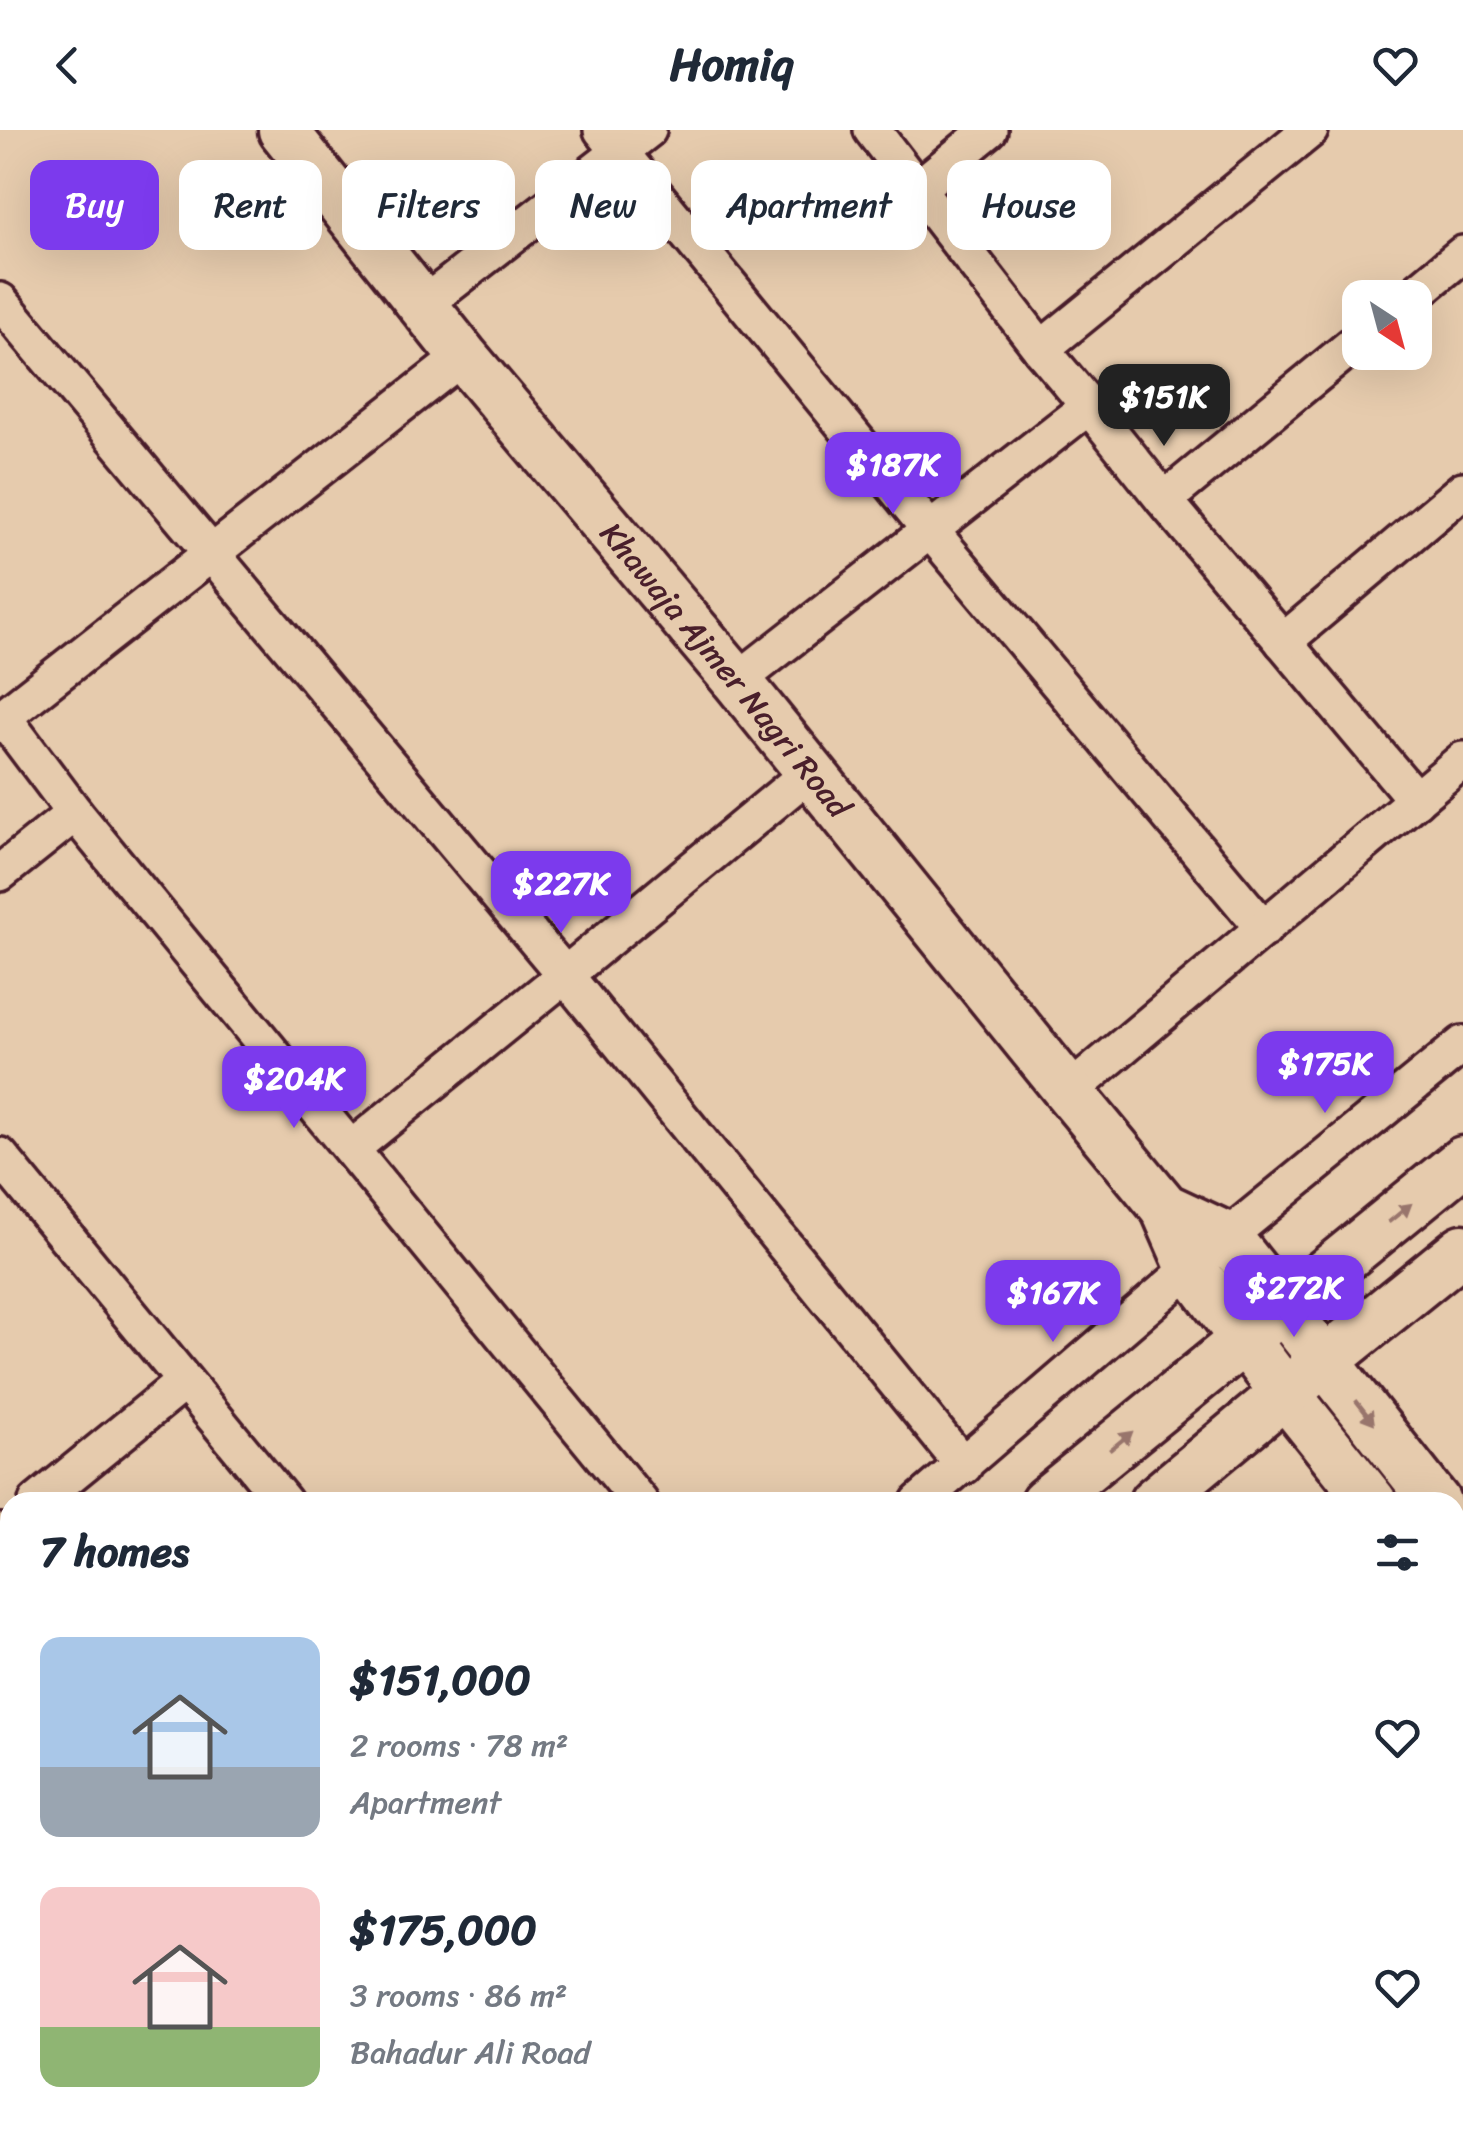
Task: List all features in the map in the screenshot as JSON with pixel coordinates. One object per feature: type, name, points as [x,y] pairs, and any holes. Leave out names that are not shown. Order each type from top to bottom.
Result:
[{"type":"street","name":"Khawaja Ajmer Nagri Road","points":[[283,130],[423,306],[737,681],[1165,1208],[1191,1268],[1364,1492]]},
{"type":"street","points":[[423,306],[611,141],[648,130]]},
{"type":"street","points":[[872,130],[895,160]]},
{"type":"street","points":[[927,181],[989,130]]},
{"type":"street","points":[[1041,349],[1310,130]]},
{"type":"street","points":[[611,141],[1264,929]]},
{"type":"street","points":[[927,202],[1164,500],[1416,800]]},
{"type":"street","points":[[1432,280],[1463,254]]},
{"type":"street","points":[[0,301],[565,975],[964,1466]]},
{"type":"street","points":[[1164,500],[1342,354]]},
{"type":"street","points":[[464,356],[3,718],[75,813],[632,1492]]},
{"type":"street","points":[[737,681],[1089,406]]},
{"type":"street","points":[[1283,642],[1463,490]]},
{"type":"street","points":[[1069,1092],[1463,760]]},
{"type":"street","points":[[350,1148],[810,772]]},
{"type":"street","points":[[0,873],[75,813]]},
{"type":"street","points":[[932,1492],[1227,1237],[1463,1044]]},
{"type":"street","points":[[0,1156],[276,1492]]},
{"type":"street","points":[[1058,1492],[1463,1161]]},
{"type":"street","name":"Khawaja Ajmer Nagri Road","points":[[1165,1208],[1227,1237],[1428,1492]]},
{"type":"street","points":[[1166,1492],[1463,1249]]},
{"type":"street","points":[[49,1492],[184,1382]]}]
